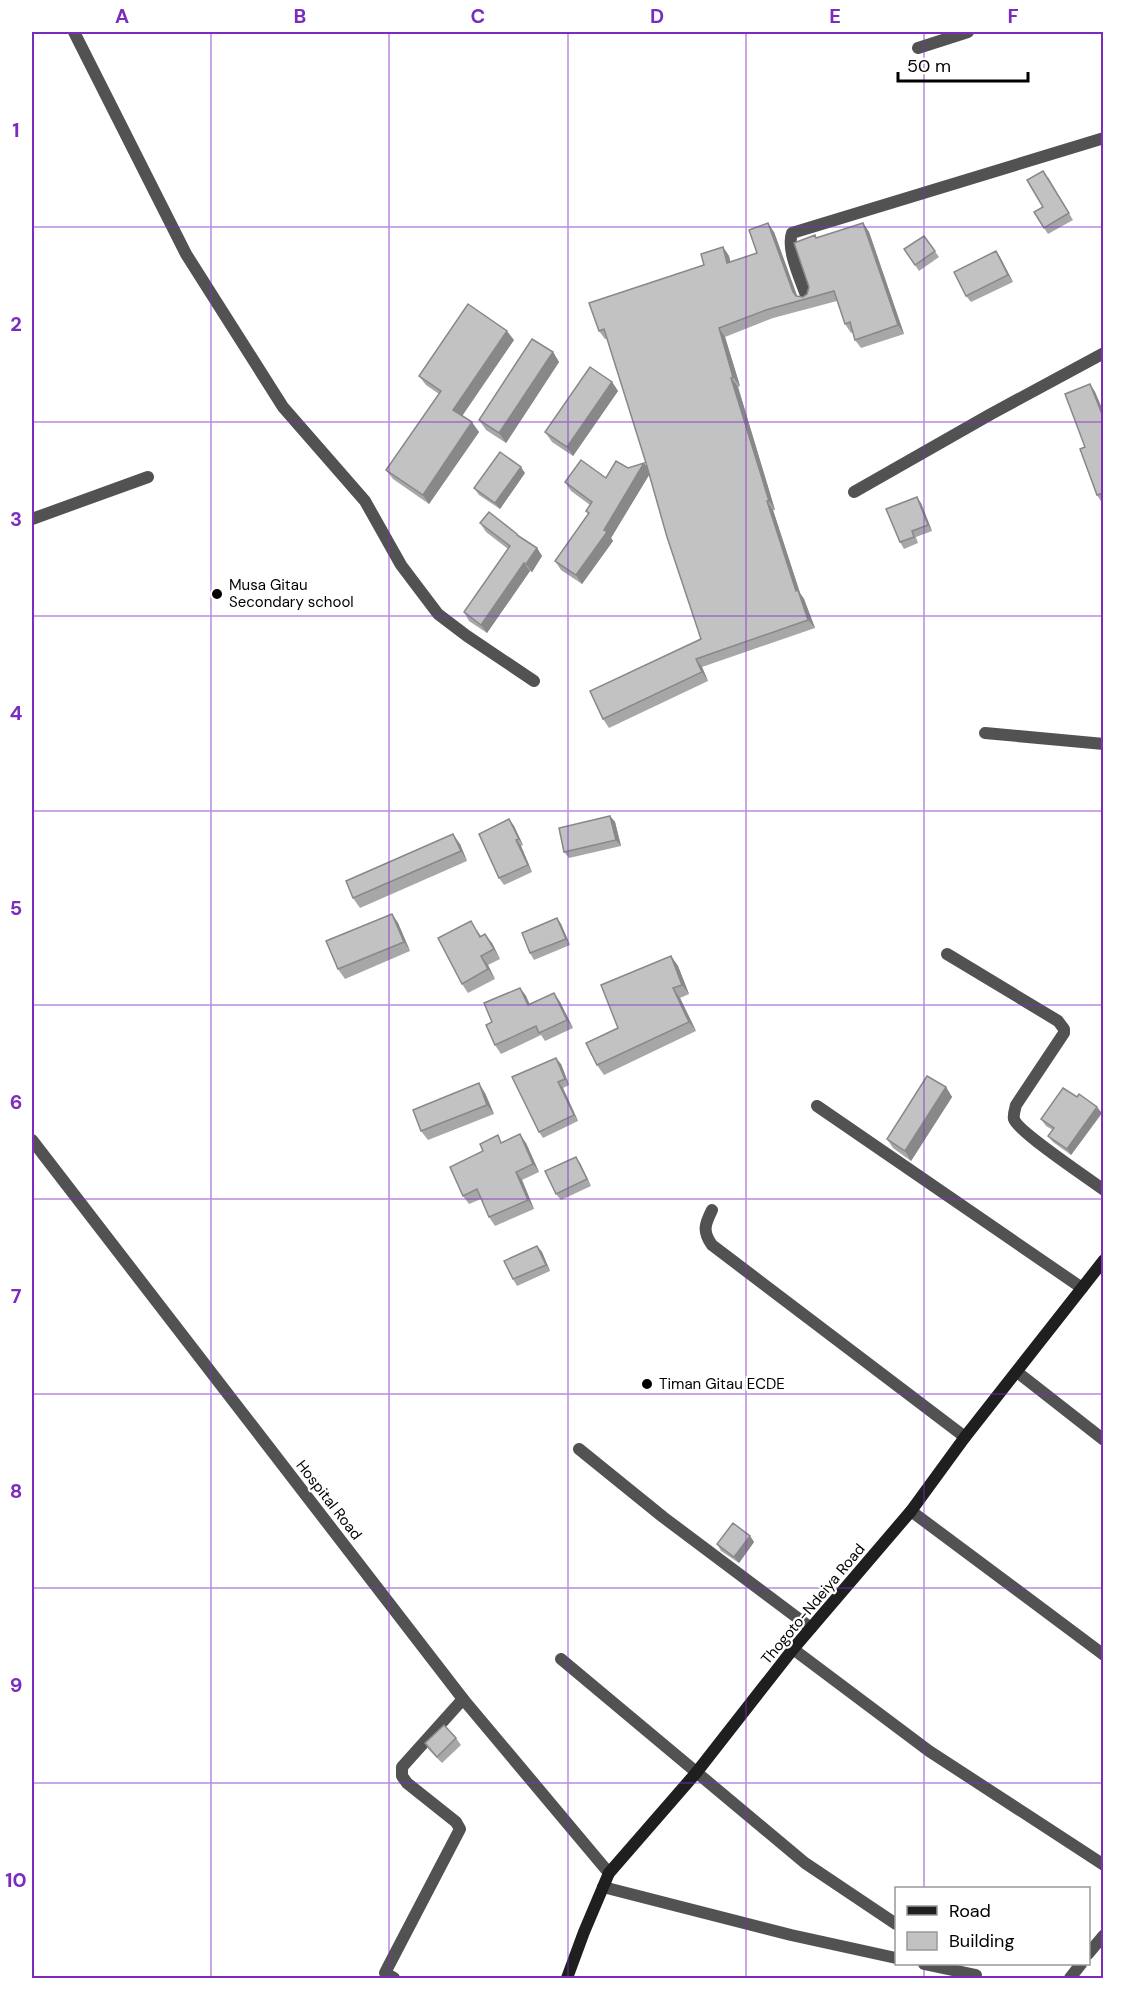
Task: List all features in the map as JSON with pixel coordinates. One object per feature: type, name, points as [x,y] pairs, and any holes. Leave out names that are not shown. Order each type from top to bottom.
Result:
[{"type":"main road","name":"Thogoto-Ndeiya Road","points":[[567,1978],[609,1873],[696,1773],[793,1649],[910,1511],[1104,1260]]},
{"type":"street","points":[[74,32],[186,254],[283,407],[365,501],[401,565],[438,614],[534,681]]},
{"type":"street","points":[[918,48],[968,32]]},
{"type":"street","points":[[807,298],[792,251],[790,239],[792,232],[1104,138]]},
{"type":"street","points":[[854,492],[1104,353]]},
{"type":"street","points":[[32,519],[148,477]]},
{"type":"street","points":[[985,733],[1104,744]]},
{"type":"street","points":[[947,954],[1058,1021],[1064,1029],[1064,1033],[1016,1105],[1014,1119],[1018,1126],[1033,1138],[1104,1190]]},
{"type":"street","points":[[817,1106],[1082,1288]]},
{"type":"street","name":"Hospital Road","points":[[32,1140],[463,1699],[609,1873]]},
{"type":"street","points":[[712,1209],[705,1224],[705,1232],[712,1245],[965,1437]]},
{"type":"street","points":[[1017,1372],[1104,1440]]},
{"type":"street","points":[[579,1449],[663,1517],[811,1628]]},
{"type":"street","points":[[910,1511],[1104,1655]]},
{"type":"street","points":[[793,1649],[929,1751],[1104,1865]]},
{"type":"street","points":[[561,1659],[805,1863],[895,1923]]},
{"type":"street","points":[[394,1978],[386,1973],[388,1967],[460,1827],[406,1783],[402,1776],[402,1767],[463,1699]]},
{"type":"street","points":[[603,1887],[792,1935],[895,1958]]},
{"type":"street","points":[[1090,1953],[1104,1935]]},
{"type":"street","points":[[928,1965],[979,1977]]},
{"type":"street","points":[[960,1965],[979,1977]]},
{"type":"street","points":[[1070,1978],[1080,1965]]},
{"type":"building","points":[[1043,171],[1069,213],[1044,228],[1034,212],[1043,207],[1027,180]]},
{"type":"building","points":[[768,223],[793,292],[796,296],[803,297],[807,294],[809,287],[794,243],[815,235],[816,238],[863,223],[898,325],[855,340],[850,322],[845,324],[834,291],[766,310],[719,328],[733,377],[731,378],[769,501],[767,501],[796,591],[798,590],[808,620],[696,659],[702,672],[603,719],[590,691],[701,639],[667,537],[604,329],[599,331],[589,303],[704,265],[701,254],[723,247],[727,263],[757,253],[749,230]]},
{"type":"building","points":[[924,236],[935,251],[915,265],[904,249]]},
{"type":"building","points":[[996,251],[1008,275],[966,296],[954,272]]},
{"type":"building","points":[[468,304],[507,331],[453,410],[472,422],[423,495],[386,470],[441,391],[419,376]]},
{"type":"building","points":[[532,339],[553,352],[499,433],[479,420]]},
{"type":"building","points":[[590,367],[612,382],[567,447],[545,432]]},
{"type":"building","points":[[1090,384],[1104,419],[1104,493],[1097,495],[1080,449],[1085,447],[1065,394]]},
{"type":"building","points":[[500,452],[521,467],[495,503],[474,488]]},
{"type":"building","points":[[581,460],[606,478],[616,461],[628,468],[644,463],[604,530],[607,532],[576,575],[555,561],[589,513],[586,511],[592,502],[565,482]]},
{"type":"building","points":[[917,497],[928,525],[912,531],[914,537],[900,542],[886,509]]},
{"type":"building","points":[[489,512],[537,548],[481,625],[464,612],[510,546],[480,523]]},
{"type":"building","points":[[610,816],[616,840],[564,852],[559,828]]},
{"type":"building","points":[[509,819],[528,865],[499,878],[479,834]]},
{"type":"building","points":[[453,834],[461,851],[353,898],[346,881]]},
{"type":"building","points":[[392,914],[404,942],[338,969],[326,941]]},
{"type":"building","points":[[557,918],[566,939],[530,953],[522,933]]},
{"type":"building","points":[[471,921],[480,937],[485,934],[494,949],[481,956],[488,969],[462,984],[438,938]]},
{"type":"building","points":[[671,956],[682,985],[673,988],[689,1022],[597,1065],[586,1043],[618,1028],[601,985]]},
{"type":"building","points":[[520,988],[528,1005],[554,993],[567,1020],[539,1033],[536,1026],[495,1045],[486,1025],[492,1022],[484,1003]]},
{"type":"building","points":[[556,1058],[565,1079],[558,1082],[574,1115],[539,1132],[512,1077]]},
{"type":"building","points":[[927,1076],[946,1087],[905,1151],[887,1139]]},
{"type":"building","points":[[479,1083],[487,1105],[421,1131],[413,1110]]},
{"type":"building","points":[[1063,1088],[1077,1097],[1079,1094],[1097,1107],[1067,1149],[1048,1136],[1054,1128],[1041,1119]]},
{"type":"building","points":[[520,1134],[533,1164],[516,1172],[528,1200],[489,1217],[477,1189],[463,1196],[450,1167],[483,1151],[480,1144],[498,1135],[501,1143]]},
{"type":"building","points":[[576,1157],[587,1179],[556,1194],[545,1171]]},
{"type":"building","points":[[537,1246],[546,1265],[513,1279],[504,1261]]},
{"type":"building","points":[[733,1523],[750,1536],[734,1557],[717,1544]]},
{"type":"building","points":[[444,1725],[456,1738],[437,1757],[425,1743]]},
{"type":"place","name":"Musa Gitau Secondary school","points":[[217,594]]},
{"type":"place","name":"Timan Gitau ECDE","points":[[647,1384]]}]
